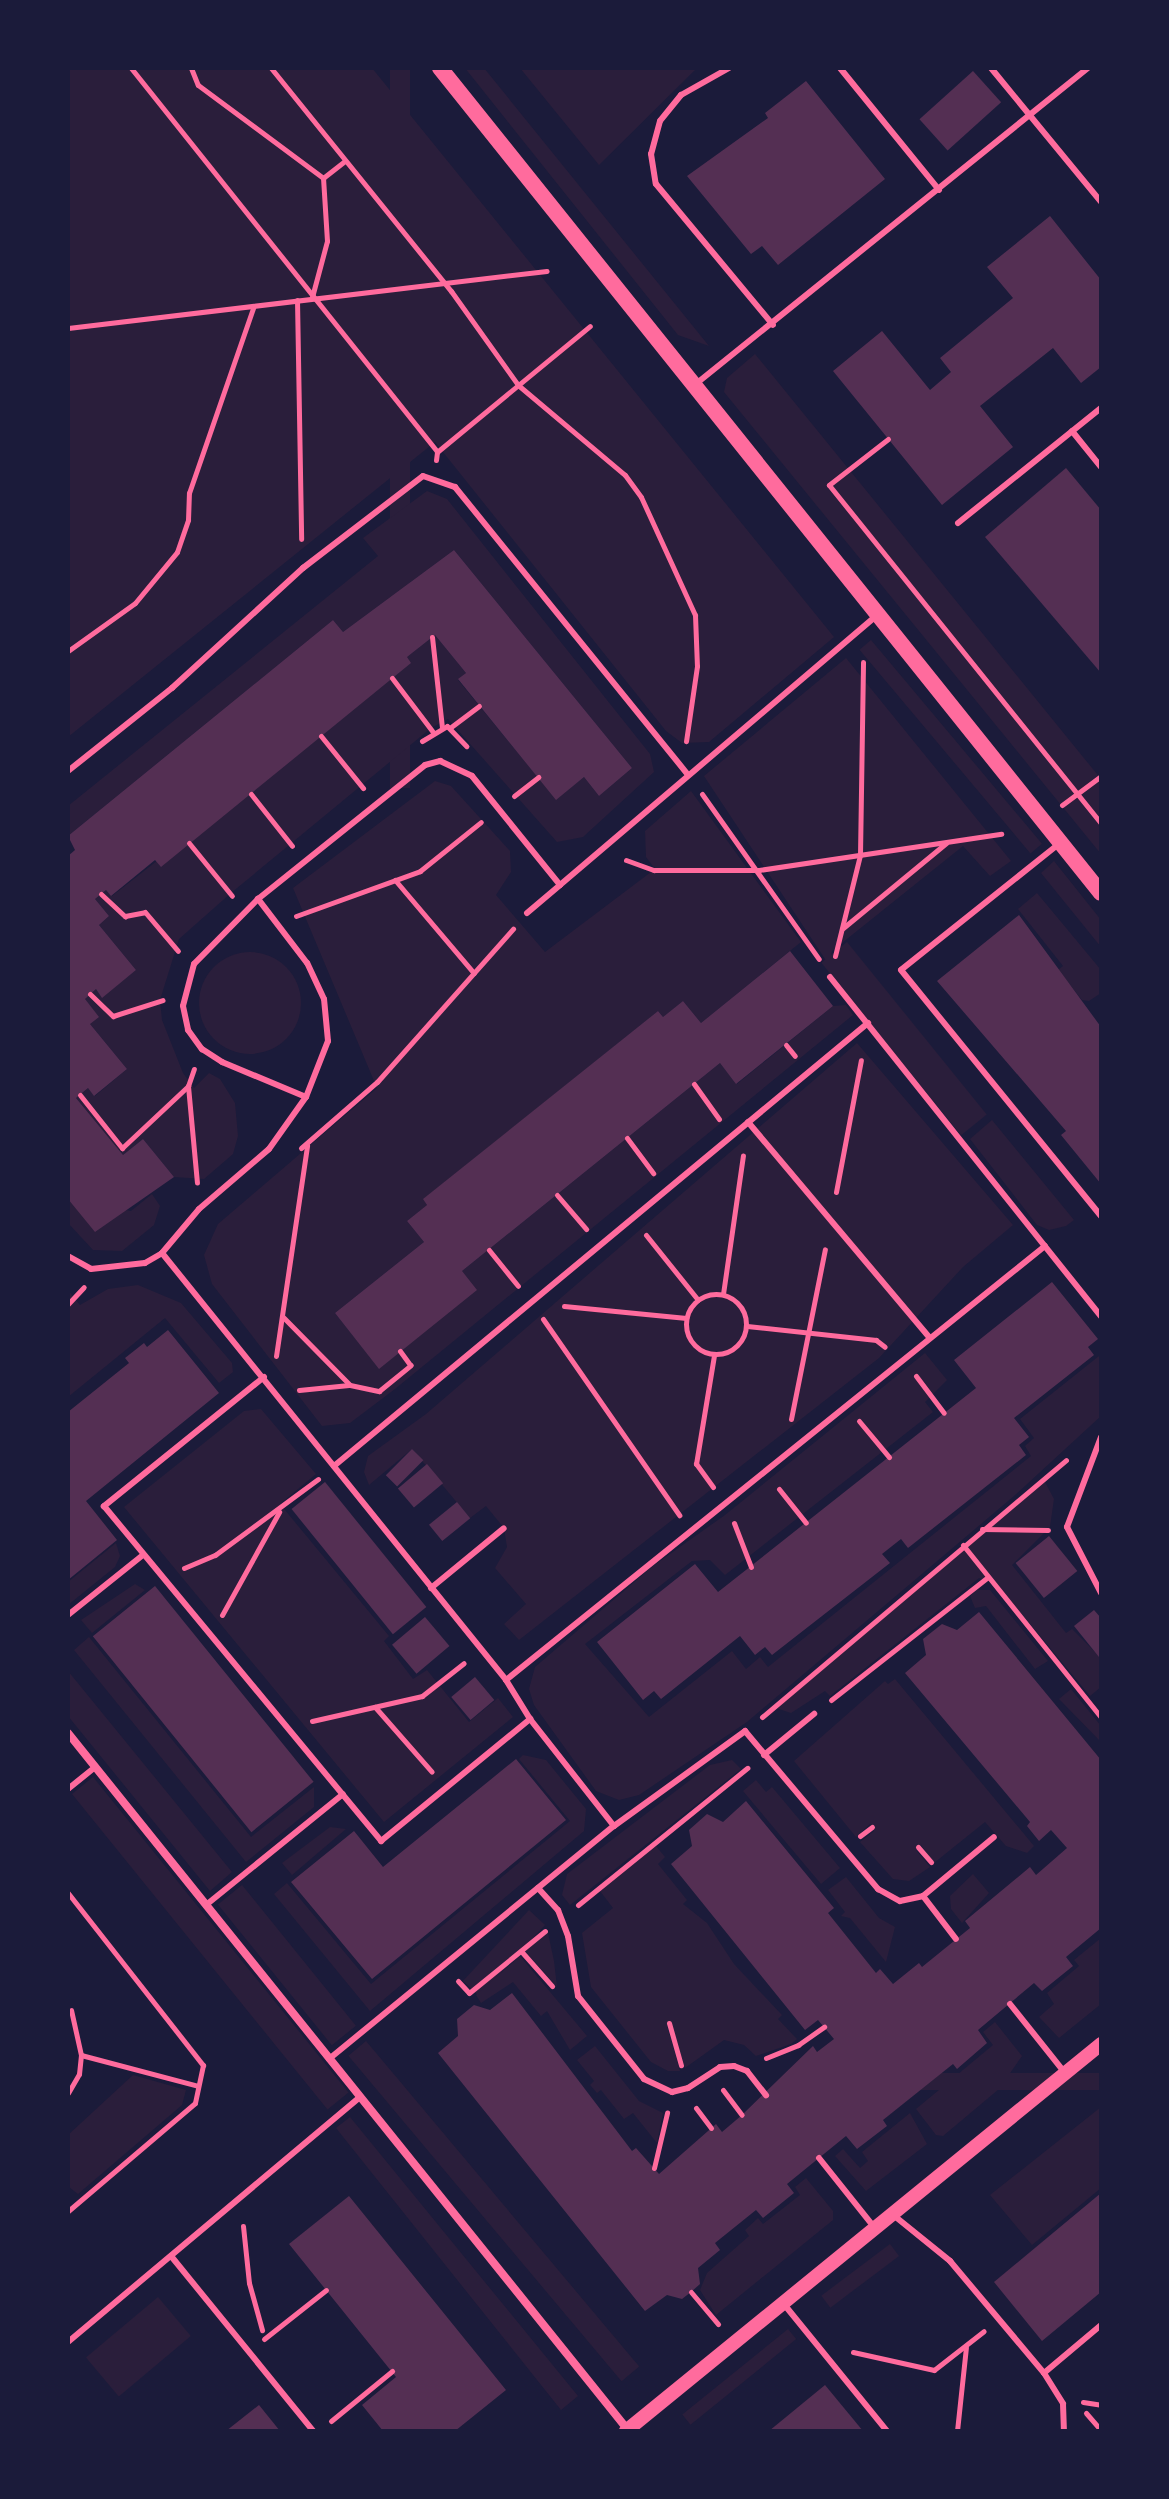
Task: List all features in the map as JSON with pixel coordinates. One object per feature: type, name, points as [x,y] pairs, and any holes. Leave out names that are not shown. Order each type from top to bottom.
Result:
[{"type":"main road","points":[[440,68],[1101,893]]},
{"type":"street","points":[[68,1733],[627,2431],[1101,2044]]},
{"type":"lane","points":[[729,68],[681,95],[660,121],[651,154],[656,184],[773,325]]},
{"type":"lane","points":[[840,68],[939,190]]},
{"type":"lane","points":[[991,68],[1101,202]]},
{"type":"lane","points":[[694,385],[773,325],[1088,68]]},
{"type":"lane","points":[[958,523],[1101,408]]},
{"type":"lane","points":[[1072,431],[1101,467]]},
{"type":"lane","points":[[68,771],[172,688],[303,568],[411,482],[423,476],[446,480],[687,774]]},
{"type":"lane","points":[[527,913],[877,615]]},
{"type":"lane","points":[[306,1097],[202,1049],[188,1030],[185,983],[210,944],[258,899],[425,765],[440,761],[457,765],[498,808],[560,885]]},
{"type":"lane","points":[[1061,842],[901,970],[1101,1216]]},
{"type":"lane","points":[[68,1256],[91,1269],[117,1270],[162,1253],[199,1209],[269,1149],[306,1097],[328,1041],[324,999],[307,963],[258,899]]},
{"type":"lane","points":[[830,977],[1101,1316]]},
{"type":"lane","points":[[334,1466],[868,1023]]},
{"type":"lane","points":[[748,1122],[930,1338]]},
{"type":"lane","points":[[506,1680],[1045,1246]]},
{"type":"lane","points":[[162,1253],[506,1680],[530,1719],[614,1826]]},
{"type":"lane","points":[[264,1377],[104,1506],[381,1841],[530,1719]]},
{"type":"lane","points":[[1101,1437],[1067,1527],[1101,1593]]},
{"type":"lane","points":[[431,1588],[504,1528]]},
{"type":"lane","points":[[68,1615],[143,1555]]},
{"type":"lane","points":[[764,1755],[814,1714]]},
{"type":"lane","points":[[329,2059],[614,1826],[745,1731],[878,1889],[900,1901],[923,1896],[994,1837]]},
{"type":"lane","points":[[68,1789],[95,1767]]},
{"type":"lane","points":[[206,1905],[343,1794]]},
{"type":"lane","points":[[538,1888],[561,1918],[578,1996],[644,2079],[672,2092],[688,2088],[720,2067],[738,2068],[766,2095]]},
{"type":"lane","points":[[923,1896],[956,1939]]},
{"type":"lane","points":[[1010,2004],[1065,2073]]},
{"type":"lane","points":[[68,2342],[360,2097]]},
{"type":"lane","points":[[819,2158],[875,2228]]},
{"type":"lane","points":[[892,2214],[950,2261],[1044,2373],[1063,2404],[1064,2431]]},
{"type":"lane","points":[[171,2256],[316,2431]]},
{"type":"lane","points":[[783,2303],[887,2431]]},
{"type":"lane","points":[[1044,2373],[1101,2325]]},
{"type":"path","points":[[131,68],[437,452],[590,326]]},
{"type":"path","points":[[191,68],[198,85],[323,178],[327,241],[312,297]]},
{"type":"path","points":[[271,68],[518,385],[625,475],[659,529],[690,597],[697,666],[690,734],[676,761]]},
{"type":"path","points":[[323,178],[345,161]]},
{"type":"path","points":[[68,328],[547,271]]},
{"type":"path","points":[[297,300],[303,568]]},
{"type":"path","points":[[68,651],[126,611],[177,552],[188,520],[189,493],[253,308]]},
{"type":"path","points":[[888,439],[829,485],[1101,823]]},
{"type":"path","points":[[432,637],[442,727]]},
{"type":"path","points":[[830,977],[860,855],[863,662]]},
{"type":"path","points":[[392,678],[433,732]]},
{"type":"path","points":[[410,751],[433,732],[442,727],[451,727],[479,706]]},
{"type":"path","points":[[451,727],[471,751]]},
{"type":"path","points":[[321,736],[363,788]]},
{"type":"path","points":[[687,774],[759,870],[830,977]]},
{"type":"path","points":[[1042,820],[1101,776]]},
{"type":"path","points":[[509,800],[538,777]]},
{"type":"path","points":[[351,798],[375,779]]},
{"type":"path","points":[[500,788],[519,811]]},
{"type":"path","points":[[251,794],[293,847]]},
{"type":"path","points":[[277,923],[420,871],[498,808]]},
{"type":"path","points":[[654,870],[759,870],[1001,834]]},
{"type":"path","points":[[281,857],[305,837]]},
{"type":"path","points":[[842,929],[948,842]]},
{"type":"path","points":[[189,843],[232,897]]},
{"type":"path","points":[[395,880],[474,973]]},
{"type":"path","points":[[222,905],[239,891]]},
{"type":"path","points":[[101,894],[125,916],[145,912],[178,952]]},
{"type":"path","points":[[297,1152],[377,1082],[527,913]]},
{"type":"path","points":[[174,963],[187,941]]},
{"type":"path","points":[[165,1008],[166,987]]},
{"type":"path","points":[[90,994],[113,1016],[164,1000]]},
{"type":"path","points":[[199,1209],[188,1086],[202,1049]]},
{"type":"path","points":[[188,1064],[193,1072]]},
{"type":"path","points":[[694,1084],[732,1136]]},
{"type":"path","points":[[80,1095],[121,1149],[188,1086]]},
{"type":"path","points":[[723,1294],[748,1122]]},
{"type":"path","points":[[627,1138],[666,1190]]},
{"type":"path","points":[[264,1377],[275,1366],[307,1142]]},
{"type":"path","points":[[557,1195],[599,1246]]},
{"type":"path","points":[[632,1219],[698,1300]]},
{"type":"path","points":[[489,1250],[531,1302],[691,1531]]},
{"type":"path","points":[[723,1294],[738,1302],[747,1326],[740,1344],[714,1355],[689,1338],[686,1318],[698,1300],[723,1294]]},
{"type":"path","points":[[531,1302],[686,1318]]},
{"type":"path","points":[[282,1317],[350,1385]]},
{"type":"path","points":[[747,1326],[876,1340],[903,1360],[944,1413]]},
{"type":"path","points":[[714,1355],[696,1464],[725,1503],[751,1567]]},
{"type":"path","points":[[276,1392],[350,1385],[379,1391],[411,1365]]},
{"type":"path","points":[[847,1405],[889,1457]]},
{"type":"path","points":[[745,1731],[1077,1451]]},
{"type":"path","points":[[162,1577],[215,1555],[279,1511],[334,1466]]},
{"type":"path","points":[[765,1471],[806,1523]]},
{"type":"path","points":[[211,1635],[279,1511]]},
{"type":"path","points":[[981,1529],[1036,1528],[1072,1536]]},
{"type":"path","points":[[963,1545],[1101,1717]]},
{"type":"path","points":[[814,1714],[988,1577]]},
{"type":"path","points":[[288,1727],[422,1696],[481,1650]]},
{"type":"path","points":[[375,1707],[446,1788]]},
{"type":"path","points":[[444,1965],[469,1993],[764,1755]]},
{"type":"path","points":[[68,1893],[203,2065],[195,2103],[68,2211]]},
{"type":"path","points":[[521,1951],[558,1993],[578,1996]]},
{"type":"path","points":[[69,2089],[81,2055],[71,2010]]},
{"type":"path","points":[[669,2023],[688,2088]]},
{"type":"path","points":[[738,2068],[798,2045],[824,2027]]},
{"type":"path","points":[[81,2055],[198,2086]]},
{"type":"path","points":[[654,2168],[672,2092]]},
{"type":"path","points":[[244,2194],[249,2283],[265,2338]]},
{"type":"path","points":[[68,2198],[75,2205]]},
{"type":"path","points":[[248,2351],[326,2290]]},
{"type":"path","points":[[691,2292],[719,2325]]},
{"type":"path","points":[[817,2344],[934,2370],[998,2319]]},
{"type":"path","points":[[957,2431],[966,2346]]},
{"type":"path","points":[[316,2431],[392,2371]]},
{"type":"path","points":[[1093,2402],[1101,2397]]},
{"type":"shaded area","points":[[68,68],[372,68],[834,637],[709,742],[682,743],[666,731],[435,442],[68,737]]},
{"type":"shaded area","points":[[390,68],[410,68],[410,788],[390,788]]},
{"type":"shaded area","points":[[465,68],[484,68],[709,346],[678,335]]},
{"type":"shaded area","points":[[520,68],[697,68],[599,165]]},
{"type":"shaded area","points":[[755,354],[1101,779],[1101,854],[724,392],[727,378]]},
{"type":"shaded area","points":[[427,491],[447,499],[650,754],[654,772],[583,837],[557,842],[448,719],[431,728],[231,893],[179,939],[160,1000],[162,1020],[183,1073],[194,1088],[209,1073],[220,1079],[235,1103],[238,1136],[233,1154],[204,1179],[174,1177],[143,1139],[123,1155],[76,1098],[88,1088],[95,1096],[127,1069],[90,1024],[85,999],[96,989],[102,997],[136,970],[99,925],[109,916],[95,899],[106,890],[112,896],[410,663],[407,657],[435,635],[466,673],[458,680],[556,799],[584,777],[599,796],[632,768],[454,550],[343,632],[333,620],[68,836],[68,806],[378,556],[363,538]]},
{"type":"shaded area","points":[[871,640],[1042,844],[1030,853],[860,650]]},
{"type":"shaded area","points":[[846,658],[1011,861],[990,876],[963,846],[832,951],[829,965],[704,776]]},
{"type":"shaded area","points":[[435,781],[451,786],[510,851],[511,872],[496,895],[545,952],[655,869],[646,857],[645,831],[691,791],[801,942],[701,1023],[683,1001],[663,1017],[658,1011],[424,1199],[427,1205],[407,1221],[424,1242],[335,1313],[379,1368],[462,1271],[720,1063],[737,1084],[833,1006],[846,1005],[853,1015],[395,1389],[350,1423],[322,1426],[212,1284],[204,1255],[218,1224],[377,1088],[293,888]]},
{"type":"shaded area","points":[[1054,861],[1101,920],[1101,947],[1041,873]]},
{"type":"shaded area","points":[[1037,893],[1101,970],[1101,993],[1089,1001],[1082,1000],[1058,970],[1063,966],[1018,909]]},
{"type":"shaded area","points":[[847,942],[987,1115],[961,1135],[821,963]]},
{"type":"shaded area","points":[[250,952],[270,956],[286,967],[297,983],[301,1003],[297,1023],[286,1039],[270,1050],[250,1054],[230,1050],[214,1039],[203,1023],[199,1003],[203,983],[214,967],[230,956]]},
{"type":"shaded area","points":[[857,1043],[1013,1225],[963,1267],[879,1358],[519,1640],[504,1624],[526,1604],[495,1568],[507,1547],[504,1528],[486,1506],[470,1518],[412,1449],[369,1485],[364,1472],[368,1456],[426,1414]]},
{"type":"shaded area","points":[[992,1120],[1074,1220],[1066,1226],[1049,1230],[1037,1225],[970,1139]]},
{"type":"shaded area","points":[[152,1194],[160,1206],[154,1225],[122,1251],[93,1250],[68,1223],[68,1199],[131,1211]]},
{"type":"shaded area","points":[[138,1285],[181,1303],[232,1363],[233,1372],[219,1383],[165,1318],[68,1397],[68,1290],[80,1305],[108,1289]]},
{"type":"shaded area","points":[[1101,1345],[1101,1416],[1014,1496],[747,1722],[639,1795],[619,1800],[596,1791],[534,1705],[529,1689],[535,1667],[653,1566],[725,1515],[925,1353],[947,1380],[925,1402],[933,1412],[725,1575],[710,1560],[692,1561],[585,1644],[649,1717],[732,1651],[746,1669],[760,1657],[768,1667],[1031,1456],[1025,1446],[1034,1438],[1020,1419],[1099,1356]]},
{"type":"shaded area","points":[[261,1409],[316,1474],[280,1504],[389,1636],[384,1641],[413,1679],[427,1670],[469,1722],[498,1698],[513,1717],[384,1822],[124,1507],[244,1411]]},
{"type":"shaded area","points":[[1045,1482],[1054,1499],[1050,1527],[1012,1565],[1066,1633],[1072,1629],[1101,1658],[1101,1687],[1090,1696],[996,1583],[979,1578],[830,1696],[825,1691],[791,1713],[776,1708]]},
{"type":"shaded area","points":[[116,1543],[120,1556],[115,1567],[68,1605],[68,1582]]},
{"type":"shaded area","points":[[135,1584],[145,1590],[92,1633],[81,1620]]},
{"type":"shaded area","points":[[977,1590],[990,1590],[1048,1661],[1035,1669],[986,1606],[975,1608],[970,1596]]},
{"type":"shaded area","points":[[89,1637],[251,1837],[314,1787],[314,1807],[246,1862],[74,1650]]},
{"type":"shaded area","points":[[68,1671],[232,1872],[210,1891],[68,1716]]},
{"type":"shaded area","points":[[895,1679],[1034,1846],[1027,1853],[1006,1846],[985,1822],[934,1863],[921,1845],[916,1850],[930,1867],[909,1881],[893,1879],[860,1842],[874,1831],[870,1824],[856,1837],[794,1761],[885,1681],[888,1684]]},
{"type":"shaded area","points":[[1071,1689],[1101,1726],[1101,1742],[1059,1699]]},
{"type":"shaded area","points":[[523,1755],[546,1760],[586,1809],[584,1831],[370,2011],[274,1894],[287,1883],[371,1984],[570,1821],[519,1759]]},
{"type":"shaded area","points":[[732,1760],[741,1769],[570,1905],[562,1895],[567,1874],[710,1765]]},
{"type":"shaded area","points":[[93,1777],[349,2093],[328,2110],[72,1794]]},
{"type":"shaded area","points":[[756,1780],[766,1792],[772,1787],[840,1868],[821,1884],[743,1791]]},
{"type":"shaded area","points":[[330,1827],[346,1829],[292,1875],[282,1863]]},
{"type":"shaded area","points":[[656,1846],[665,1857],[658,1864],[687,1900],[683,1904],[707,1923],[734,1964],[782,2015],[778,2019],[797,2039],[791,2044],[756,2056],[744,2045],[724,2040],[685,2068],[671,2022],[667,2026],[680,2071],[668,2071],[651,2062],[591,1987],[582,1933],[613,1908],[600,1891]]},
{"type":"shaded area","points":[[973,1874],[989,1893],[962,1923],[951,1909],[950,1896]]},
{"type":"shaded area","points":[[846,1877],[879,1918],[895,1927],[886,1962],[850,1918],[841,1916],[845,1912],[828,1890]]},
{"type":"shaded area","points":[[242,1885],[356,2026],[332,2045],[218,1905]]},
{"type":"shaded area","points":[[529,1910],[545,1925],[479,1996],[463,1981]]},
{"type":"shaded area","points":[[548,1933],[554,1961],[557,1987],[525,1951]]},
{"type":"shaded area","points":[[1101,1938],[1101,2004],[1059,2038],[1039,2017],[1054,2004],[1047,1993],[1079,1966],[1074,1960]]},
{"type":"shaded area","points":[[520,1956],[587,2036],[570,2050],[547,2011],[541,2016],[513,1982],[481,2003],[476,1995]]},
{"type":"shaded area","points":[[995,2022],[1022,2056],[999,2089],[943,2136],[936,2135],[916,2109],[993,2045],[983,2032]]},
{"type":"shaded area","points":[[366,2041],[639,2367],[622,2381],[348,2056]]},
{"type":"shaded area","points":[[595,2046],[639,2101],[663,2113],[657,2143],[633,2113],[624,2119],[601,2090],[597,2093],[590,2085],[594,2081],[577,2060]]},
{"type":"shaded area","points":[[867,2073],[1101,2073],[1101,2090],[867,2090]]},
{"type":"shaded area","points":[[133,2075],[186,2090],[182,2105],[78,2194],[69,2187],[68,2135]]},
{"type":"shaded area","points":[[1101,2107],[1101,2188],[1032,2245],[990,2195]]},
{"type":"shaded area","points":[[910,2113],[927,2144],[866,2191],[835,2156],[843,2149],[860,2168],[868,2161],[862,2152]]},
{"type":"shaded area","points":[[350,2117],[578,2396],[561,2410],[336,2128]]},
{"type":"shaded area","points":[[806,2178],[833,2211],[833,2220],[716,2315],[700,2290],[707,2273],[749,2236],[745,2230],[758,2218],[763,2224],[800,2195],[795,2187]]},
{"type":"shaded area","points":[[890,2244],[899,2256],[830,2308],[821,2296]]},
{"type":"shaded area","points":[[158,2297],[191,2336],[119,2396],[86,2357]]},
{"type":"shaded area","points":[[788,2329],[796,2339],[690,2425],[682,2415]]},
{"type":"building","points":[[973,71],[1001,102],[948,150],[919,119]]},
{"type":"building","points":[[806,81],[885,179],[778,265],[762,246],[751,254],[687,176],[768,118],[765,113]]},
{"type":"building","points":[[1050,216],[1101,280],[1101,367],[1081,383],[1053,348],[980,406],[1013,447],[942,505],[833,371],[882,331],[930,390],[951,372],[940,358],[1013,298],[987,267]]},
{"type":"building","points":[[1066,468],[1101,510],[1101,673],[985,537]]},
{"type":"building","points":[[454,550],[632,768],[599,796],[584,777],[556,800],[458,679],[466,673],[435,635],[407,657],[411,663],[161,867],[155,860],[111,896],[106,890],[95,899],[109,916],[99,925],[136,970],[102,998],[96,989],[85,999],[99,1017],[90,1024],[127,1069],[94,1096],[88,1088],[76,1098],[123,1155],[143,1139],[174,1177],[95,1232],[68,1199],[68,856],[75,850],[68,836],[333,620],[343,632]]},
{"type":"building","points":[[1019,915],[1101,1027],[1101,1184],[1061,1135],[1066,1131],[937,981]]},
{"type":"building","points":[[790,951],[833,1006],[736,1084],[720,1063],[462,1271],[477,1290],[379,1369],[335,1313],[424,1242],[407,1221],[427,1205],[423,1199],[658,1011],[663,1017],[683,1001],[701,1023]]},
{"type":"building","points":[[1052,1282],[1098,1339],[1088,1347],[1094,1355],[1014,1418],[1029,1437],[1019,1445],[1026,1455],[908,1548],[901,1539],[882,1554],[890,1563],[772,1655],[765,1647],[755,1655],[740,1636],[661,1699],[654,1691],[643,1700],[597,1642],[695,1564],[718,1592],[976,1388],[954,1360]]},
{"type":"building","points":[[168,1330],[219,1393],[86,1501],[117,1540],[68,1580],[68,1412],[129,1363],[125,1358],[144,1343],[147,1347]]},
{"type":"building","points":[[412,1449],[423,1460],[397,1486],[386,1475]]},
{"type":"building","points":[[427,1464],[443,1483],[414,1508],[398,1488]]},
{"type":"building","points":[[325,1482],[426,1607],[393,1634],[292,1509]]},
{"type":"building","points":[[457,1502],[470,1518],[442,1541],[429,1525]]},
{"type":"building","points":[[1049,1536],[1077,1571],[1044,1598],[1016,1563]]},
{"type":"building","points":[[155,1586],[314,1782],[251,1832],[93,1636]]},
{"type":"building","points":[[1094,1610],[1101,1618],[1099,1657],[1074,1626]]},
{"type":"building","points":[[979,1612],[1101,1760],[1101,1928],[1066,1957],[1073,1966],[1042,1991],[1034,1983],[978,2030],[987,2043],[957,2069],[953,2064],[883,2120],[887,2126],[857,2149],[846,2136],[787,2184],[794,2193],[763,2218],[756,2210],[715,2243],[720,2250],[698,2268],[700,2284],[691,2292],[682,2299],[667,2295],[645,2311],[438,2053],[458,2036],[457,2019],[474,2005],[490,2010],[512,1993],[632,2151],[636,2148],[659,2174],[716,2124],[722,2132],[813,2046],[817,2052],[834,2039],[818,2020],[805,2030],[671,1864],[692,1846],[689,1830],[707,1814],[723,1822],[746,1801],[834,1908],[828,1913],[876,1973],[880,1969],[893,1984],[919,1963],[922,1967],[970,1928],[965,1921],[1030,1867],[1036,1875],[1067,1848],[1051,1830],[1039,1841],[1027,1826],[1030,1822],[905,1673],[926,1655],[923,1639],[942,1624],[957,1630]]},
{"type":"building","points":[[425,1617],[449,1646],[416,1674],[392,1645]]},
{"type":"building","points":[[475,1677],[494,1700],[471,1720],[451,1697]]},
{"type":"building","points":[[516,1759],[566,1820],[372,1979],[291,1882],[354,1831],[383,1867]]},
{"type":"building","points":[[1101,2193],[1101,2292],[1042,2341],[994,2282]]},
{"type":"building","points":[[349,2196],[506,2390],[455,2431],[383,2431],[362,2405],[396,2377],[289,2244]]},
{"type":"building","points":[[825,2385],[863,2431],[769,2431]]},
{"type":"building","points":[[259,2405],[280,2431],[226,2431]]}]
